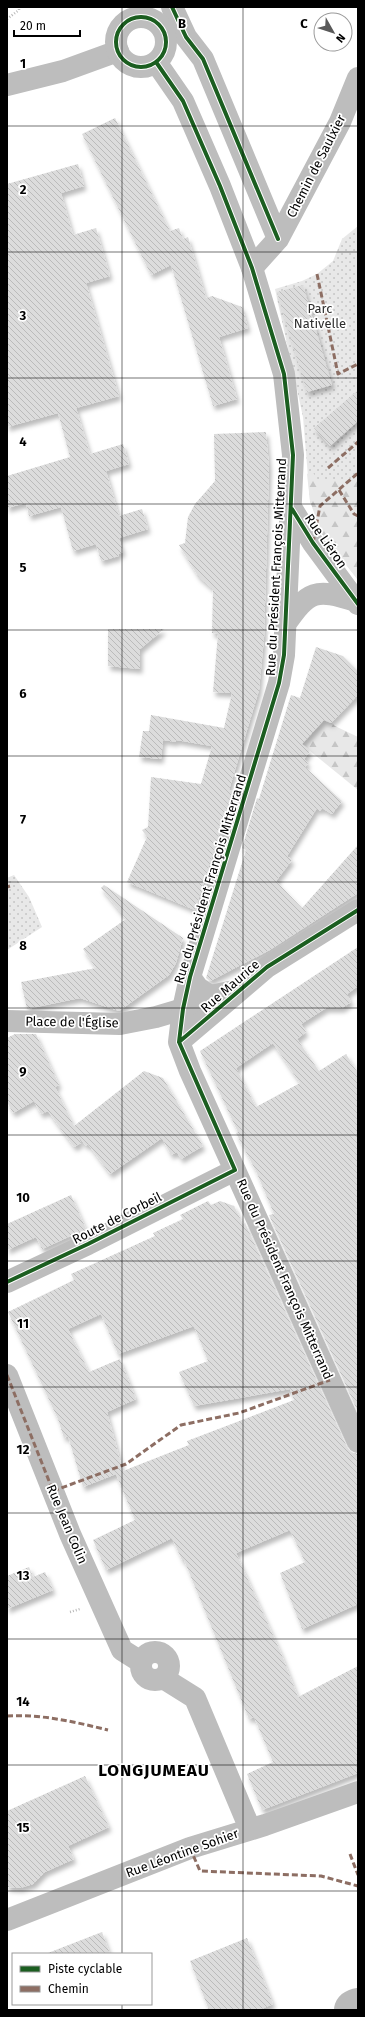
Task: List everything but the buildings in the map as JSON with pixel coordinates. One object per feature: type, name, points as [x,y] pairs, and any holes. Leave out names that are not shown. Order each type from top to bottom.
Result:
[{"type":"main road","points":[[172,7],[176,38],[156,62],[149,66],[134,66],[127,63],[118,51],[117,34],[132,12],[155,21],[176,38],[203,59],[278,239]]},
{"type":"main road","points":[[7,85],[62,71],[118,51]]},
{"type":"main road","name":"Rue du Président François Mitterrand","points":[[156,62],[183,101],[220,186],[252,268],[284,374],[293,455],[292,509],[284,626],[284,655],[279,683],[190,977],[182,1009],[179,1042],[358,1442]]},
{"type":"main road","name":"Chemin de Saulxier","points":[[252,268],[278,239],[340,122],[358,78]]},
{"type":"main road","name":"Rue Liéron","points":[[292,509],[313,544],[357,603]]},
{"type":"main road","points":[[284,626],[297,607],[309,596],[326,592],[357,603]]},
{"type":"main road","name":"Rue Maurice","points":[[179,1042],[267,967],[358,910]]},
{"type":"main road","name":"Rue Maurice","points":[[190,977],[198,988],[210,996],[241,990]]},
{"type":"main road","name":"Place de l'Église","points":[[7,1021],[120,1024],[156,1017],[182,1009],[210,996]]},
{"type":"main road","name":"Route de Corbeil","points":[[7,1282],[88,1244],[235,1170]]},
{"type":"main road","name":"Rue Jean Colin","points":[[7,1375],[70,1534],[122,1650],[141,1662],[141,1670],[146,1678],[154,1681],[163,1678],[195,1698],[250,1829]]},
{"type":"main road","name":"Rue Léontine Sohier","points":[[7,1920],[171,1855],[326,1805],[358,1792]]},
{"type":"path","points":[[7,19],[19,10],[19,7]]},
{"type":"green space","name":"Parc Nativelle","points":[[358,226],[358,580],[322,534],[310,501],[303,417],[275,289],[302,281],[317,274],[333,261],[342,239]]},
{"type":"green space","points":[[312,471],[318,480],[351,479],[358,482],[358,580],[322,534],[310,501],[307,474]]},
{"type":"green space","points":[[326,717],[335,726],[358,737],[358,790],[310,751],[298,745]]},
{"type":"green space","points":[[14,875],[29,897],[42,927],[7,950],[7,878]]},
{"type":"waterway","points":[[354,2010],[358,2008]]},
{"type":"marked path","points":[[317,274],[338,374],[358,364]]},
{"type":"marked path","points":[[328,468],[358,442]]},
{"type":"marked path","points":[[313,543],[320,506],[358,473]]},
{"type":"marked path","points":[[339,490],[354,514],[358,516]]},
{"type":"marked path","points":[[7,1375],[70,1534]]},
{"type":"marked path","points":[[53,1491],[126,1464],[181,1425],[239,1413],[330,1380]]},
{"type":"marked path","points":[[7,1716],[46,1717],[108,1730]]},
{"type":"marked path","points":[[190,1848],[200,1871],[321,1876],[358,1886]]},
{"type":"marked path","points":[[350,1854],[358,1875]]},
{"type":"cycle path","points":[[172,7],[186,37],[203,59],[278,239]]},
{"type":"cycle path","points":[[136,17],[146,17],[159,24],[166,37],[166,42],[166,47],[159,60],[146,67],[136,67],[127,63],[120,56],[116,47],[116,37],[120,28],[127,21],[136,17]]},
{"type":"cycle path","points":[[7,1282],[88,1244],[235,1170],[179,1042],[183,1009],[190,977],[279,683],[284,655],[293,455],[284,374],[252,268],[220,186],[183,101],[156,62]]},
{"type":"cycle path","points":[[292,509],[313,543],[358,604]]},
{"type":"cycle path","points":[[179,1042],[267,967],[358,910]]},
{"type":"district","name":"LONGJUMEAU","points":[[154,1770]]}]
